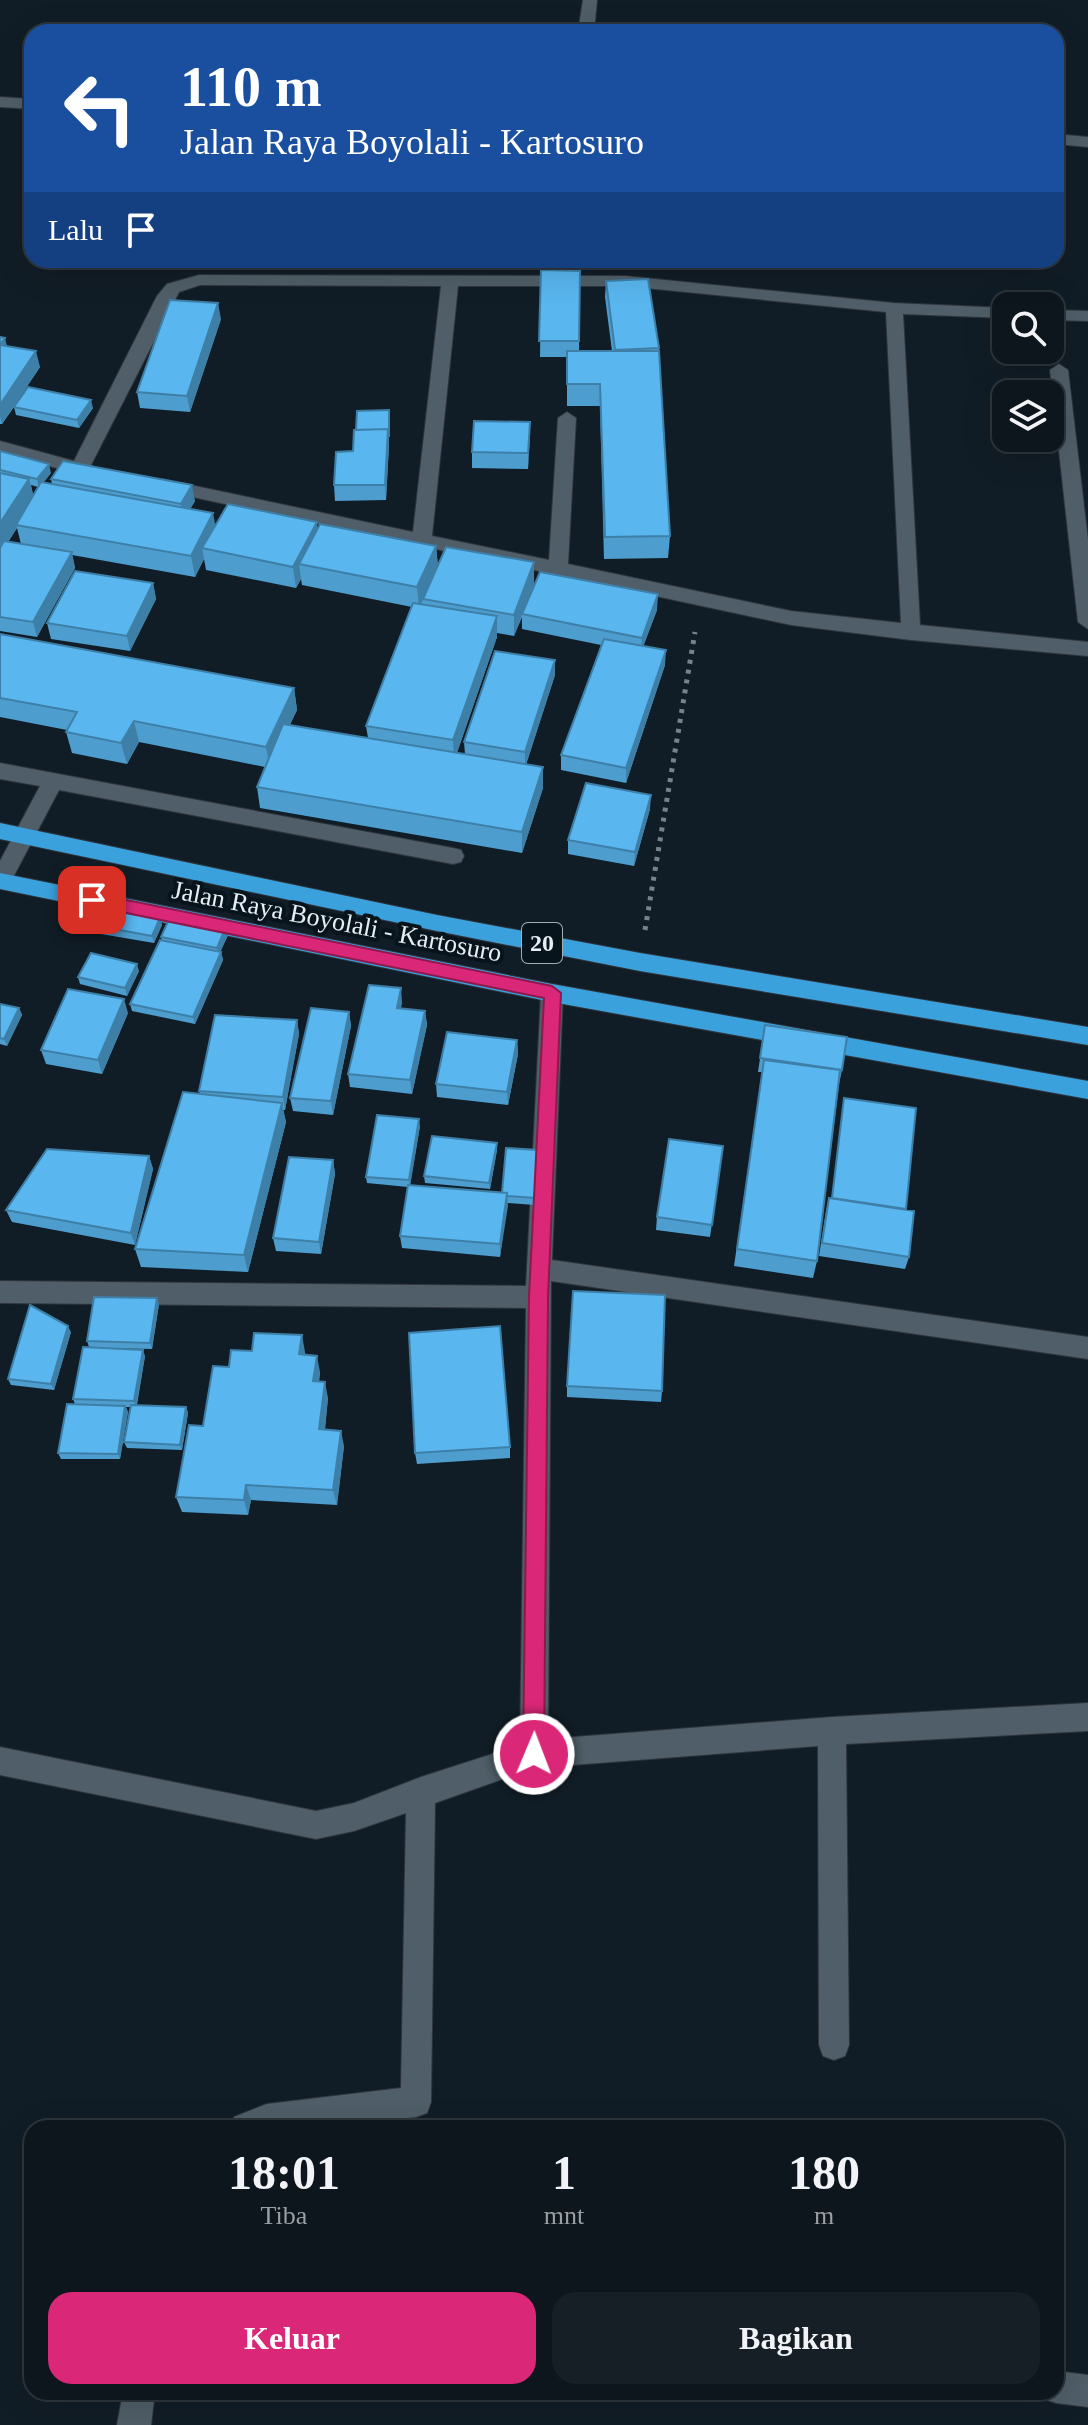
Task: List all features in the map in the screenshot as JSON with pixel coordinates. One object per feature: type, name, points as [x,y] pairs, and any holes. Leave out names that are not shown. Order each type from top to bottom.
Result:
[{"type":"highway","name":"Jalan Raya Boyolali - Kartosuro","points":[[0,831],[407,917],[640,962],[1088,1036]]},
{"type":"highway","name":"Jalan Raya Boyolali - Kartosuro","points":[[0,881],[552,993],[1088,1090]]},
{"type":"street","points":[[587,24],[590,0]]},
{"type":"street","points":[[0,102],[24,104]]},
{"type":"street","points":[[1064,140],[1088,142]]},
{"type":"street","points":[[561,280],[562,268]]},
{"type":"street","points":[[80,468],[166,296],[173,288],[191,282],[223,278],[561,280],[671,284],[894,308],[992,312]]},
{"type":"street","points":[[422,539],[450,280]]},
{"type":"street","points":[[894,308],[911,633]]},
{"type":"street","points":[[1064,315],[1088,316]]},
{"type":"street","points":[[1059,370],[1088,622]]},
{"type":"street","points":[[558,568],[567,418]]},
{"type":"street","points":[[0,447],[111,475]]},
{"type":"street","points":[[142,481],[791,618],[911,633],[1088,649]]},
{"type":"street","points":[[0,771],[453,856]]},
{"type":"street","points":[[0,881],[53,781]]},
{"type":"street","points":[[534,1754],[538,1297],[552,993]]},
{"type":"street","points":[[540,1269],[1088,1348]]},
{"type":"street","points":[[0,1292],[538,1297]]},
{"type":"street","points":[[0,1761],[316,1825],[336,1823],[534,1754],[832,1731],[1088,1717]]},
{"type":"street","points":[[832,1731],[834,2045]]},
{"type":"street","points":[[265,2120],[416,2102],[421,1791]]},
{"type":"street","points":[[1064,2388],[1088,2391]]},
{"type":"street","points":[[134,2425],[138,2400]]},
{"type":"path","points":[[640,962],[701,600]]},
{"type":"building","points":[[541,270],[580,271],[579,341],[539,341]]},
{"type":"building","points":[[648,279],[659,348],[615,350],[606,281]]},
{"type":"building","points":[[170,300],[218,303],[187,396],[137,392]]},
{"type":"building","points":[[0,345],[36,351],[0,405]]},
{"type":"building","points":[[567,351],[659,351],[670,536],[605,537],[600,384],[567,384]]},
{"type":"building","points":[[28,387],[91,400],[77,420],[14,407]]},
{"type":"building","points":[[389,410],[389,437],[388,429],[356,430],[357,411]]},
{"type":"building","points":[[474,421],[530,422],[528,453],[472,452]]},
{"type":"building","points":[[388,429],[385,485],[334,485],[336,452],[353,451],[354,430]]},
{"type":"building","points":[[0,451],[49,464],[37,479],[0,470]]},
{"type":"building","points":[[63,461],[192,485],[181,504],[51,479]]},
{"type":"building","points":[[0,473],[29,479],[0,523]]},
{"type":"building","points":[[41,482],[213,513],[191,556],[16,525]]},
{"type":"building","points":[[228,504],[317,522],[293,567],[202,548]]},
{"type":"building","points":[[320,524],[436,546],[417,587],[299,564]]},
{"type":"building","points":[[4,541],[72,552],[33,622],[0,617],[0,548]]},
{"type":"building","points":[[446,547],[534,562],[514,615],[423,599]]},
{"type":"building","points":[[75,571],[153,583],[127,636],[47,623]]},
{"type":"building","points":[[540,572],[658,594],[642,638],[522,614]]},
{"type":"building","points":[[413,603],[497,616],[453,740],[366,726]]},
{"type":"building","points":[[0,634],[294,688],[266,747],[134,721],[121,743],[66,732],[77,712],[0,698]]},
{"type":"building","points":[[604,639],[666,650],[626,768],[561,755]]},
{"type":"building","points":[[495,651],[555,660],[525,752],[464,742]]},
{"type":"building","points":[[283,724],[543,767],[522,832],[257,787]]},
{"type":"building","points":[[586,783],[651,795],[635,852],[568,840]]},
{"type":"building","points":[[101,907],[160,918],[152,936],[93,925]]},
{"type":"building","points":[[170,917],[226,927],[217,948],[161,937]]},
{"type":"building","points":[[160,940],[221,952],[193,1017],[130,1004]]},
{"type":"building","points":[[91,953],[137,964],[125,988],[78,977]]},
{"type":"building","points":[[369,985],[401,988],[397,1008],[425,1011],[410,1080],[348,1074]]},
{"type":"building","points":[[68,989],[124,999],[98,1060],[41,1050]]},
{"type":"building","points":[[0,1004],[19,1008],[4,1039],[0,1038]]},
{"type":"building","points":[[311,1008],[349,1012],[331,1101],[290,1098]]},
{"type":"building","points":[[215,1015],[297,1020],[283,1097],[199,1091]]},
{"type":"building","points":[[765,1025],[847,1037],[842,1070],[760,1058]]},
{"type":"building","points":[[447,1032],[517,1040],[507,1092],[436,1084]]},
{"type":"building","points":[[764,1060],[840,1070],[817,1261],[737,1249]]},
{"type":"building","points":[[183,1092],[282,1103],[244,1255],[135,1249]]},
{"type":"building","points":[[844,1098],[916,1108],[906,1209],[832,1198]]},
{"type":"building","points":[[377,1115],[419,1119],[409,1180],[366,1177]]},
{"type":"building","points":[[432,1136],[497,1143],[489,1183],[424,1176]]},
{"type":"building","points":[[669,1139],[723,1146],[712,1225],[657,1217]]},
{"type":"building","points":[[506,1148],[538,1150],[535,1198],[502,1193]]},
{"type":"building","points":[[47,1149],[149,1156],[131,1233],[6,1210]]},
{"type":"building","points":[[289,1157],[333,1160],[319,1242],[273,1238]]},
{"type":"building","points":[[408,1185],[507,1193],[500,1244],[400,1236]]},
{"type":"building","points":[[829,1198],[914,1211],[909,1257],[822,1243]]},
{"type":"building","points":[[573,1291],[665,1295],[662,1391],[567,1386]]},
{"type":"building","points":[[94,1297],[157,1298],[150,1343],[87,1341]]},
{"type":"building","points":[[30,1305],[68,1326],[51,1384],[8,1379]]},
{"type":"building","points":[[500,1326],[510,1447],[415,1453],[409,1333]]},
{"type":"building","points":[[254,1333],[302,1335],[299,1354],[317,1356],[313,1381],[325,1382],[319,1429],[341,1431],[333,1490],[246,1485],[244,1500],[176,1497],[189,1425],[203,1426],[213,1366],[229,1367],[231,1350],[252,1351]]},
{"type":"building","points":[[83,1347],[143,1350],[134,1401],[73,1399]]},
{"type":"building","points":[[67,1404],[125,1406],[118,1454],[58,1453]]},
{"type":"building","points":[[131,1405],[186,1407],[180,1445],[124,1442]]},
{"type":"route","points":[[92,900],[552,993],[538,1297],[534,1754]]}]
